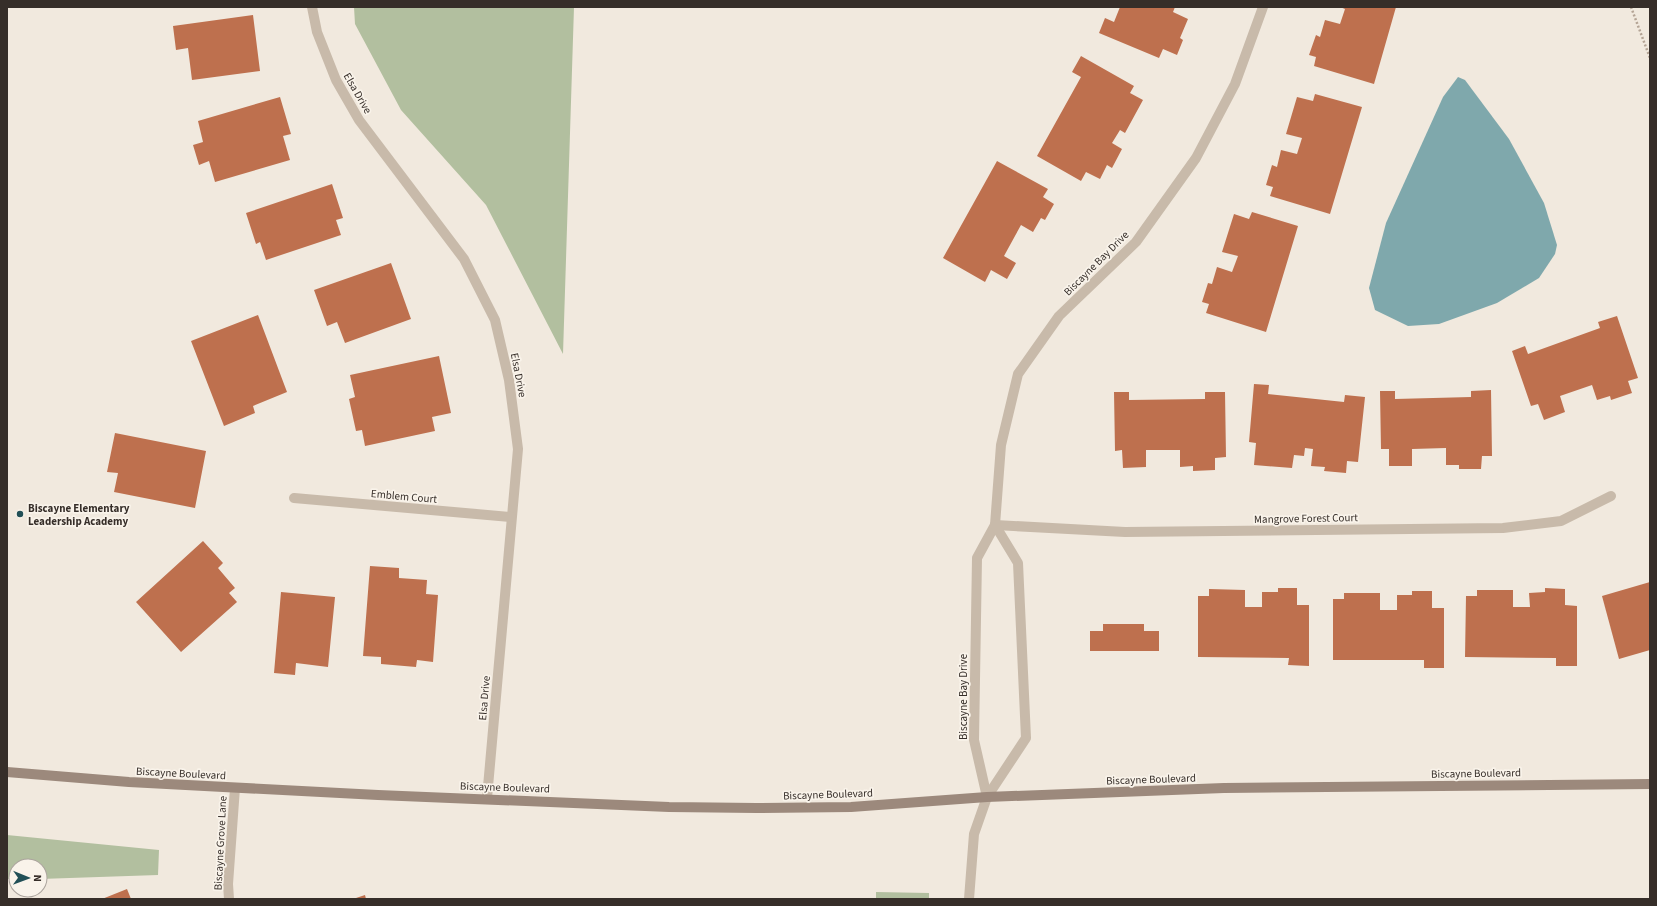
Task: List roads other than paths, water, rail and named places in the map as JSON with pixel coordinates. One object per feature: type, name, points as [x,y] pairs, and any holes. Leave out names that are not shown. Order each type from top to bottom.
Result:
[{"type":"street","name":"Elsa Drive","points":[[312,7],[317,32],[340,86],[359,120],[464,259],[495,320],[509,380],[518,449],[487,798]]},
{"type":"street","name":"Biscayne Bay Drive","points":[[987,797],[974,740],[977,558],[995,525],[1001,445],[1018,374],[1059,316],[1136,242],[1196,158],[1235,84],[1263,7]]},
{"type":"street","name":"Mangrove Forest Court","points":[[995,525],[1125,532],[1503,528],[1561,521],[1611,496]]},
{"type":"street","name":"Emblem Court","points":[[294,498],[511,517]]},
{"type":"street","points":[[969,899],[974,834],[987,797],[1026,738],[1018,562],[995,525]]},
{"type":"street","name":"Biscayne Boulevard","points":[[7,772],[129,782],[235,788],[669,807],[851,807],[987,797],[1224,788],[1650,784]]},
{"type":"street","name":"Biscayne Grove Lane","points":[[229,899],[228,884],[235,788]]},
{"type":"water","points":[[1458,77],[1465,80],[1509,139],[1544,203],[1557,245],[1555,254],[1539,278],[1497,303],[1439,324],[1408,326],[1375,310],[1369,288],[1386,223],[1443,97]]},
{"type":"place","name":"Biscayne Elementary Leadership Academy","points":[[20,514]]}]
